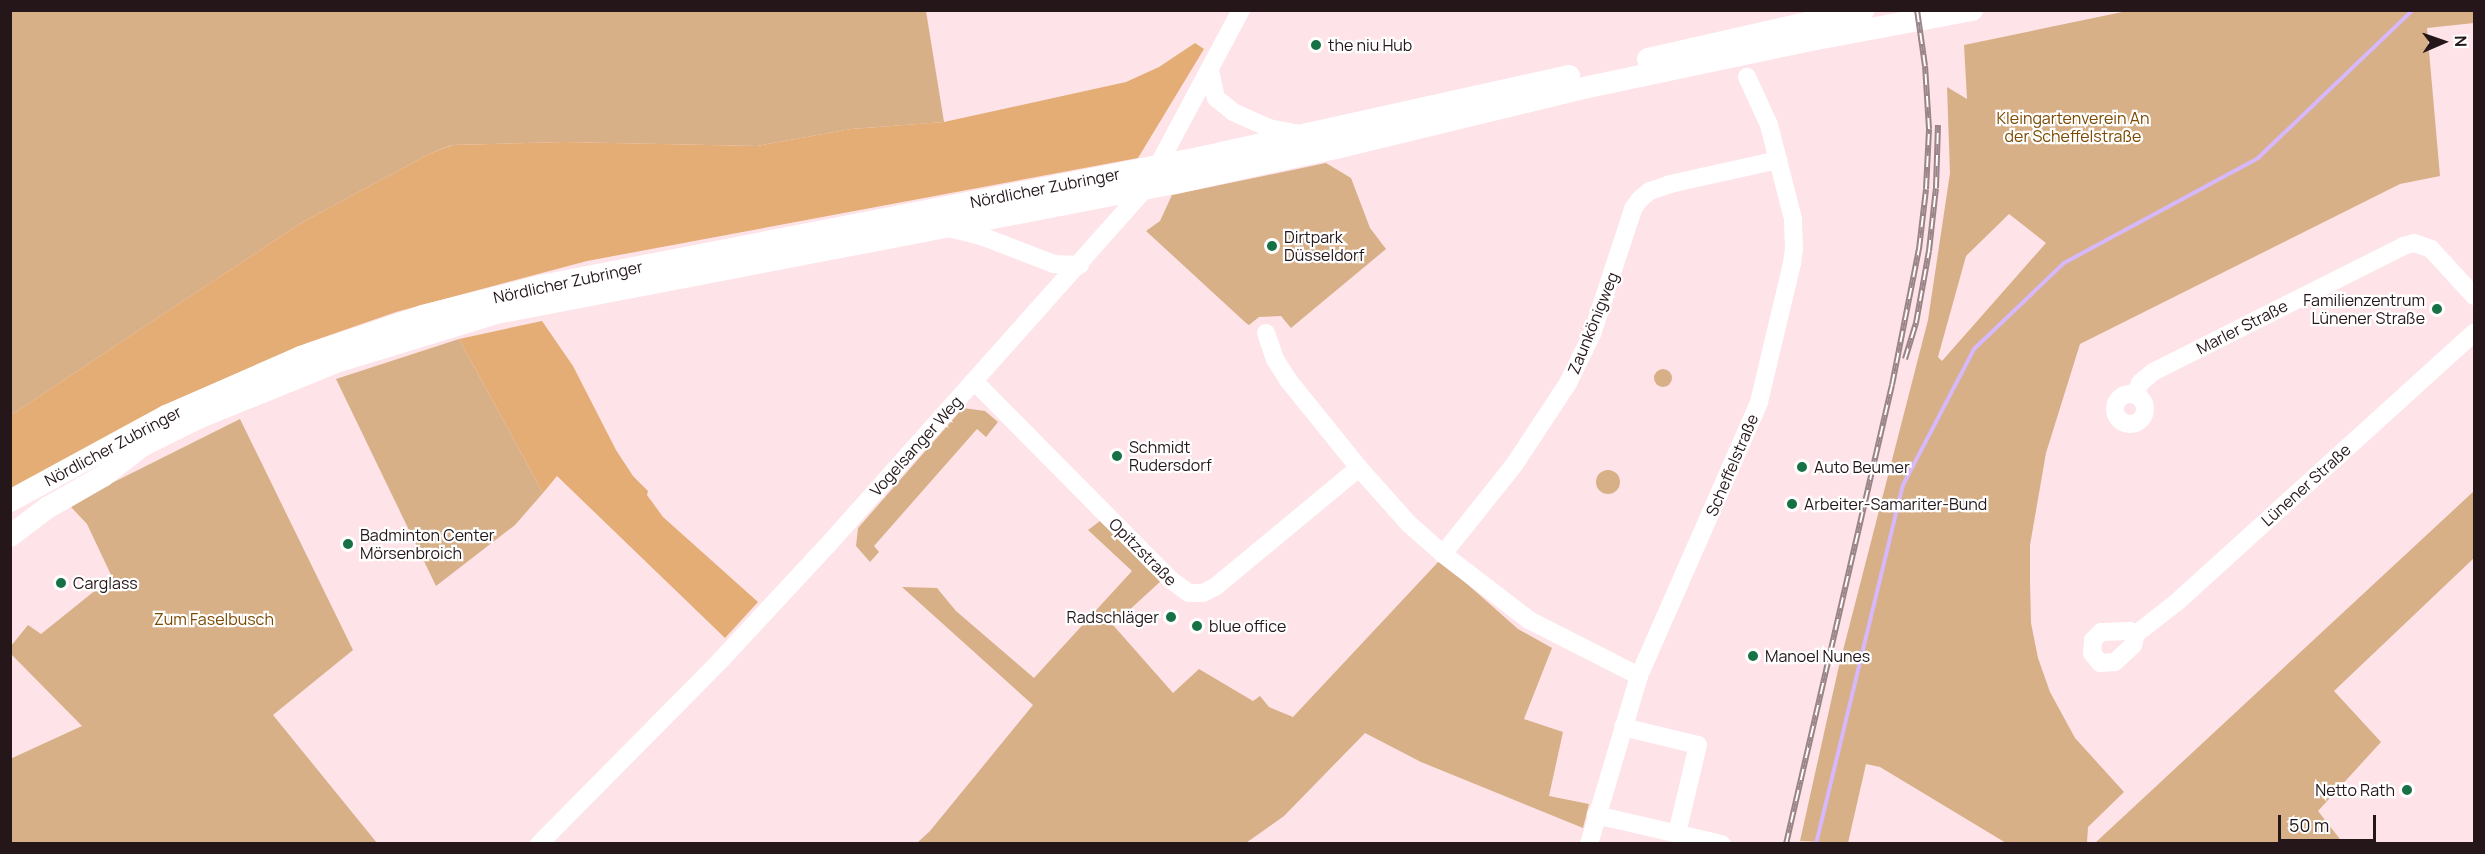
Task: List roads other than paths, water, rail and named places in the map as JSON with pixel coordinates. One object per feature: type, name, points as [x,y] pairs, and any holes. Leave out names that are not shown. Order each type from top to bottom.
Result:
[{"type":"main road","name":"Nördlicher Zubringer","points":[[10,501],[166,416],[301,357],[423,316],[590,276],[1160,166],[1863,10]]},
{"type":"main road","name":"Nördlicher Zubringer","points":[[10,536],[47,508],[103,476],[142,446],[198,418],[278,384],[429,332],[542,303],[1146,188],[1340,147],[1593,86],[1806,41],[1972,10]]},
{"type":"main road","points":[[10,518],[60,488],[142,446]]},
{"type":"street","name":"Vogelsanger Weg","points":[[539,843],[726,655],[1080,265],[1146,188],[1160,166],[1241,10]]},
{"type":"street","points":[[1210,70],[1216,98],[1233,112],[1269,128],[1306,134]]},
{"type":"street","name":"Scheffelstraße","points":[[1589,843],[1639,676],[1759,402],[1794,249],[1793,219],[1769,126],[1747,77]]},
{"type":"street","name":"Zaunkönigweg","points":[[1443,554],[1514,465],[1568,383],[1592,334],[1633,209],[1640,199],[1650,191],[1670,184],[1778,160]]},
{"type":"street","points":[[938,226],[984,237],[1054,264],[1080,265]]},
{"type":"street","name":"Marler Straße","points":[[2135,395],[2140,383],[2153,372],[2403,246],[2414,243],[2431,249],[2475,296]]},
{"type":"street","points":[[1044,261],[1055,280],[1054,293]]},
{"type":"street","points":[[1266,333],[1275,359],[1288,380],[1359,468],[1410,524],[1443,554],[1529,620],[1639,676]]},
{"type":"street","name":"Lünener Straße","points":[[2136,634],[2177,602],[2475,333]]},
{"type":"street","name":"Opitzstraße","points":[[974,381],[1171,580],[1189,593],[1203,593],[1215,586],[1359,468]]},
{"type":"street","points":[[1623,727],[1698,745],[1677,833]]},
{"type":"street","points":[[1596,815],[1722,843]]},
{"type":"waterway","points":[[1816,844],[1903,485],[1974,349],[2064,263],[2258,158],[2413,10]]},
{"type":"railway","points":[[1786,844],[1892,385],[1919,249],[1926,189],[1929,129],[1925,66],[1917,10]]},
{"type":"railway","points":[[1905,359],[1916,323],[1929,251],[1936,188],[1938,125]]},
{"type":"place","name":"the niu Hub","points":[[1316,45]]},
{"type":"place","name":"Dirtpark Düsseldorf","points":[[1272,246]]},
{"type":"place","name":"Familienzentrum Lünener Straße","points":[[2437,309]]},
{"type":"place","name":"Schmidt Rudersdorf","points":[[1117,456]]},
{"type":"place","name":"Auto Beumer","points":[[1802,467]]},
{"type":"place","name":"Arbeiter-Samariter-Bund","points":[[1792,504]]},
{"type":"place","name":"Badminton Center Mörsenbroich","points":[[348,544]]},
{"type":"place","name":"Carglass","points":[[61,583]]},
{"type":"place","name":"Radschläger","points":[[1171,617]]},
{"type":"place","name":"blue office","points":[[1197,626]]},
{"type":"place","name":"Manoel Nunes","points":[[1753,656]]},
{"type":"place","name":"Netto Rath","points":[[2407,790]]},
{"type":"park label","name":"Kleingartenverein An der Scheffelstraße","points":[[2073,127]]},
{"type":"park label","name":"Zum Faselbusch","points":[[214,619]]}]
